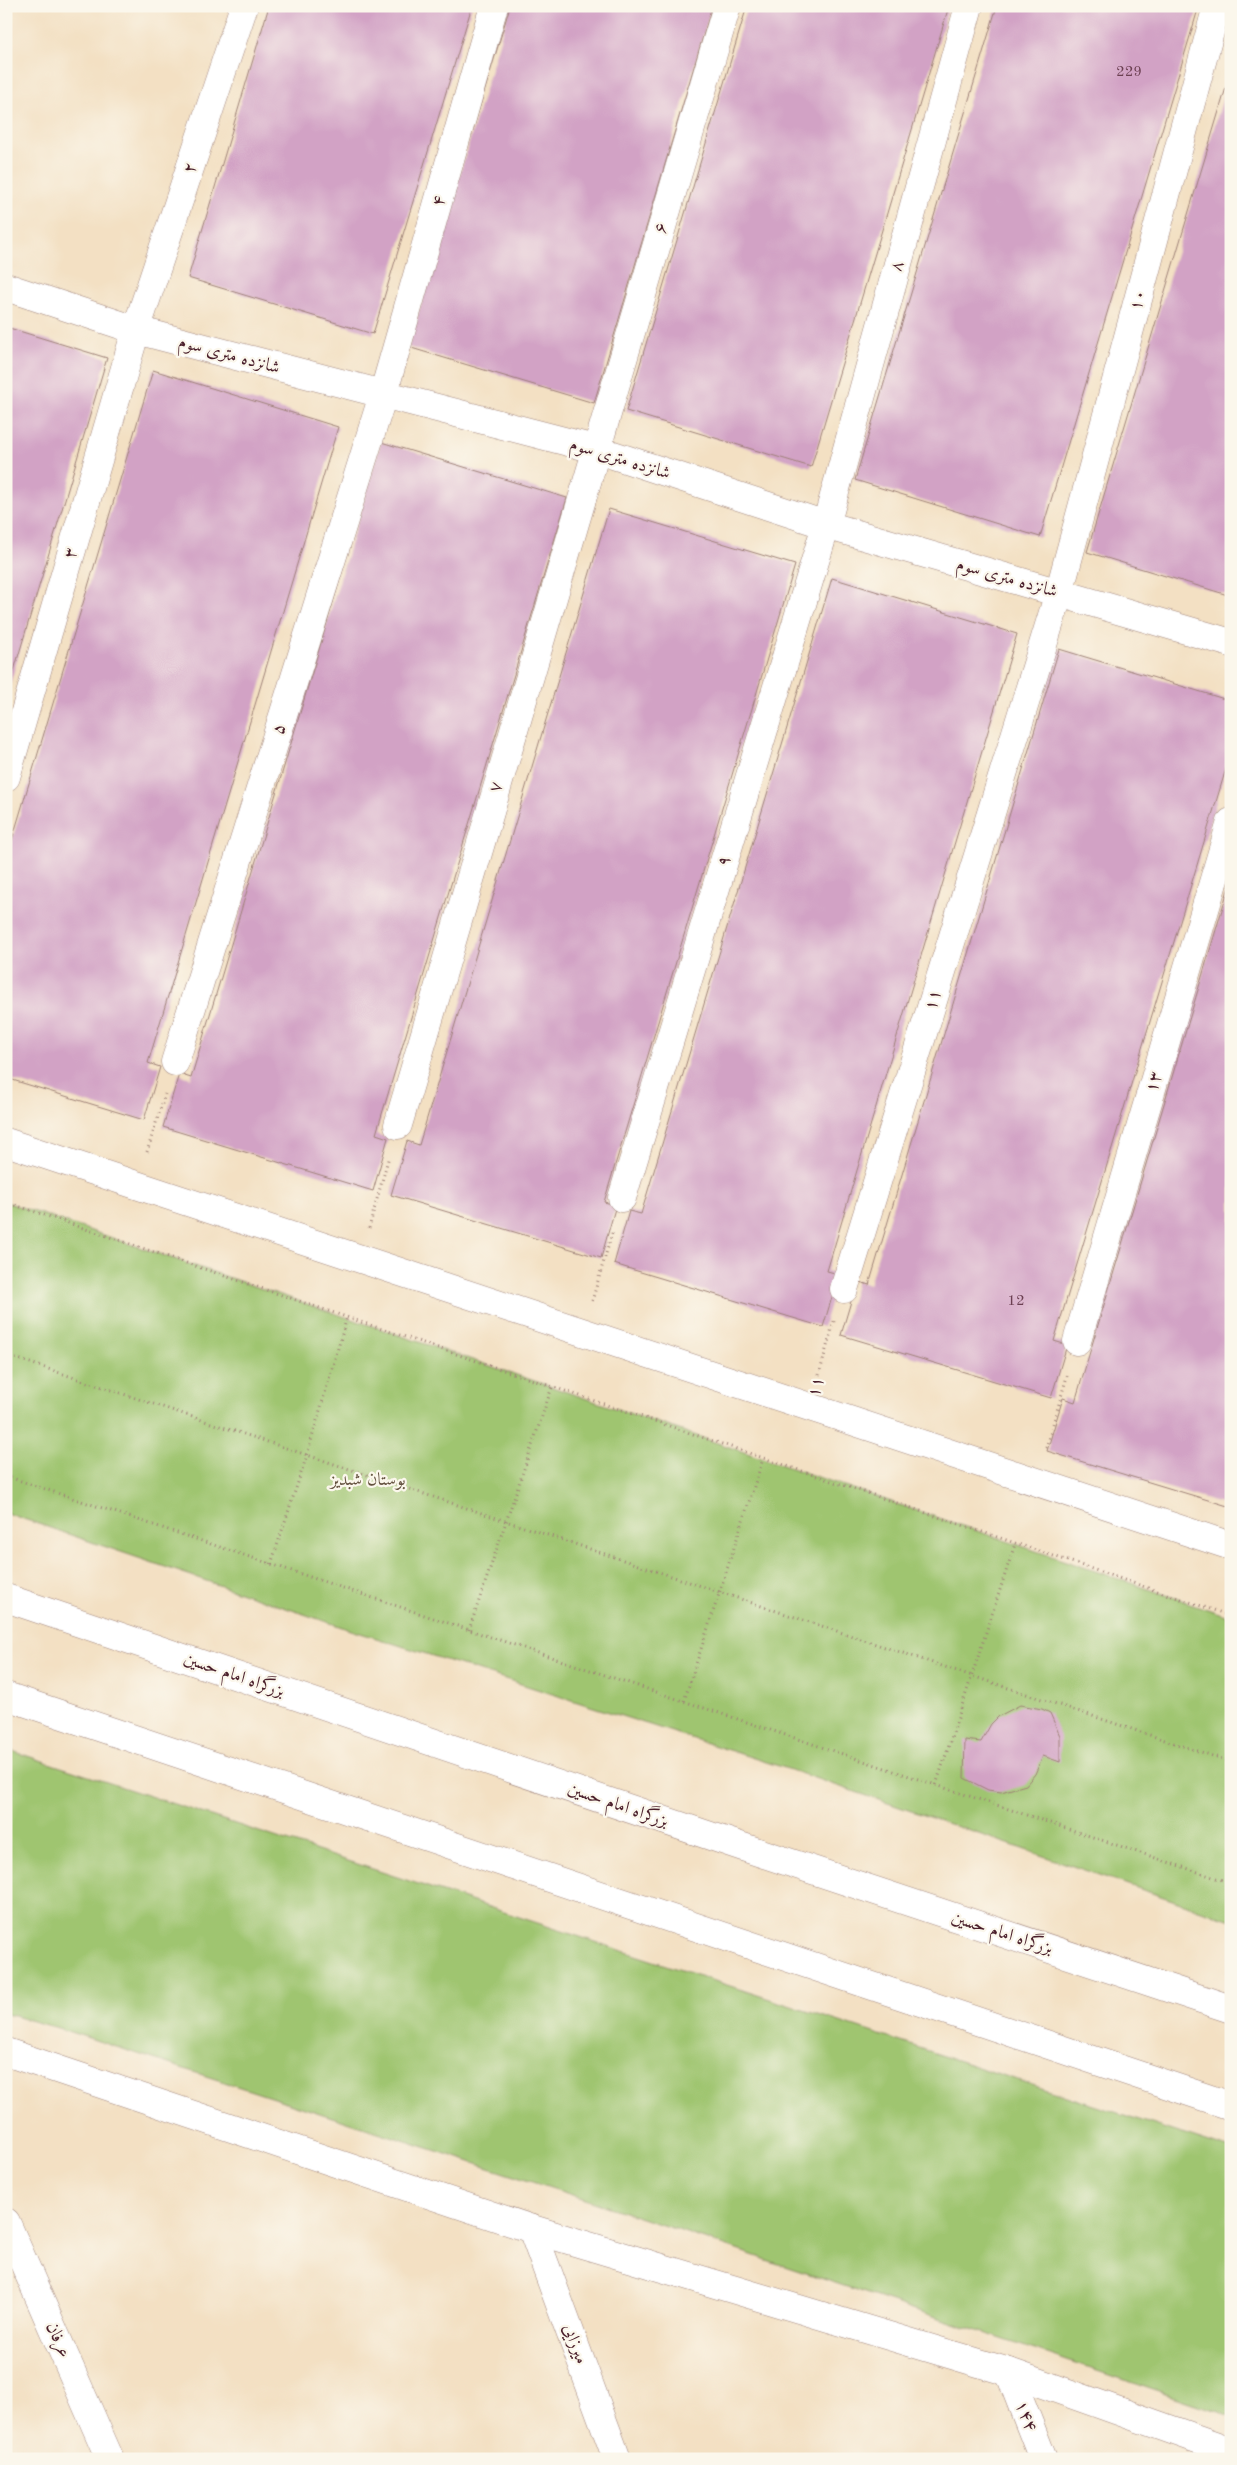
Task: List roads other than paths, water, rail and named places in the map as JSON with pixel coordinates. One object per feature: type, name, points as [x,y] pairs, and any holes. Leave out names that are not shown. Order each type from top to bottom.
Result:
[{"type":"main road","name":"۲","points":[[136,330],[244,6]]},
{"type":"main road","name":"۴","points":[[383,395],[494,6]]},
{"type":"main road","name":"۶","points":[[595,449],[727,6]]},
{"type":"main road","name":"۸","points":[[826,525],[969,6]]},
{"type":"main road","name":"۱۰","points":[[1059,593],[1217,6]]},
{"type":"main road","name":"شانزده متری سوم","points":[[6,287],[136,330],[595,449],[826,525],[1231,643]]},
{"type":"main road","name":"۳","points":[[6,777],[136,330]]},
{"type":"main road","name":"۵","points":[[175,1062],[383,395]]},
{"type":"main road","name":"۷","points":[[398,1124],[595,449]]},
{"type":"main road","name":"۹","points":[[622,1198],[826,525]]},
{"type":"main road","name":"۱۱","points":[[844,1289],[1059,593]]},
{"type":"main road","name":"۱۳","points":[[1077,1341],[1231,822]]},
{"type":"main road","points":[[6,1142],[1231,1546]]},
{"type":"main road","name":"بزرگراه امام حسین","points":[[6,1598],[743,1848],[1231,2009]]},
{"type":"main road","points":[[6,1696],[1231,2106]]},
{"type":"main road","points":[[6,2052],[532,2229],[1008,2372],[1231,2451]]},
{"type":"main road","name":"عرفان","points":[[6,2222],[110,2459]]},
{"type":"main road","name":"میرزایی","points":[[532,2229],[618,2459]]},
{"type":"main road","name":"۱۴۴","points":[[1008,2372],[1043,2459]]},
{"type":"park label","name":"بوستان شبدیز","points":[[368,1480]]}]
